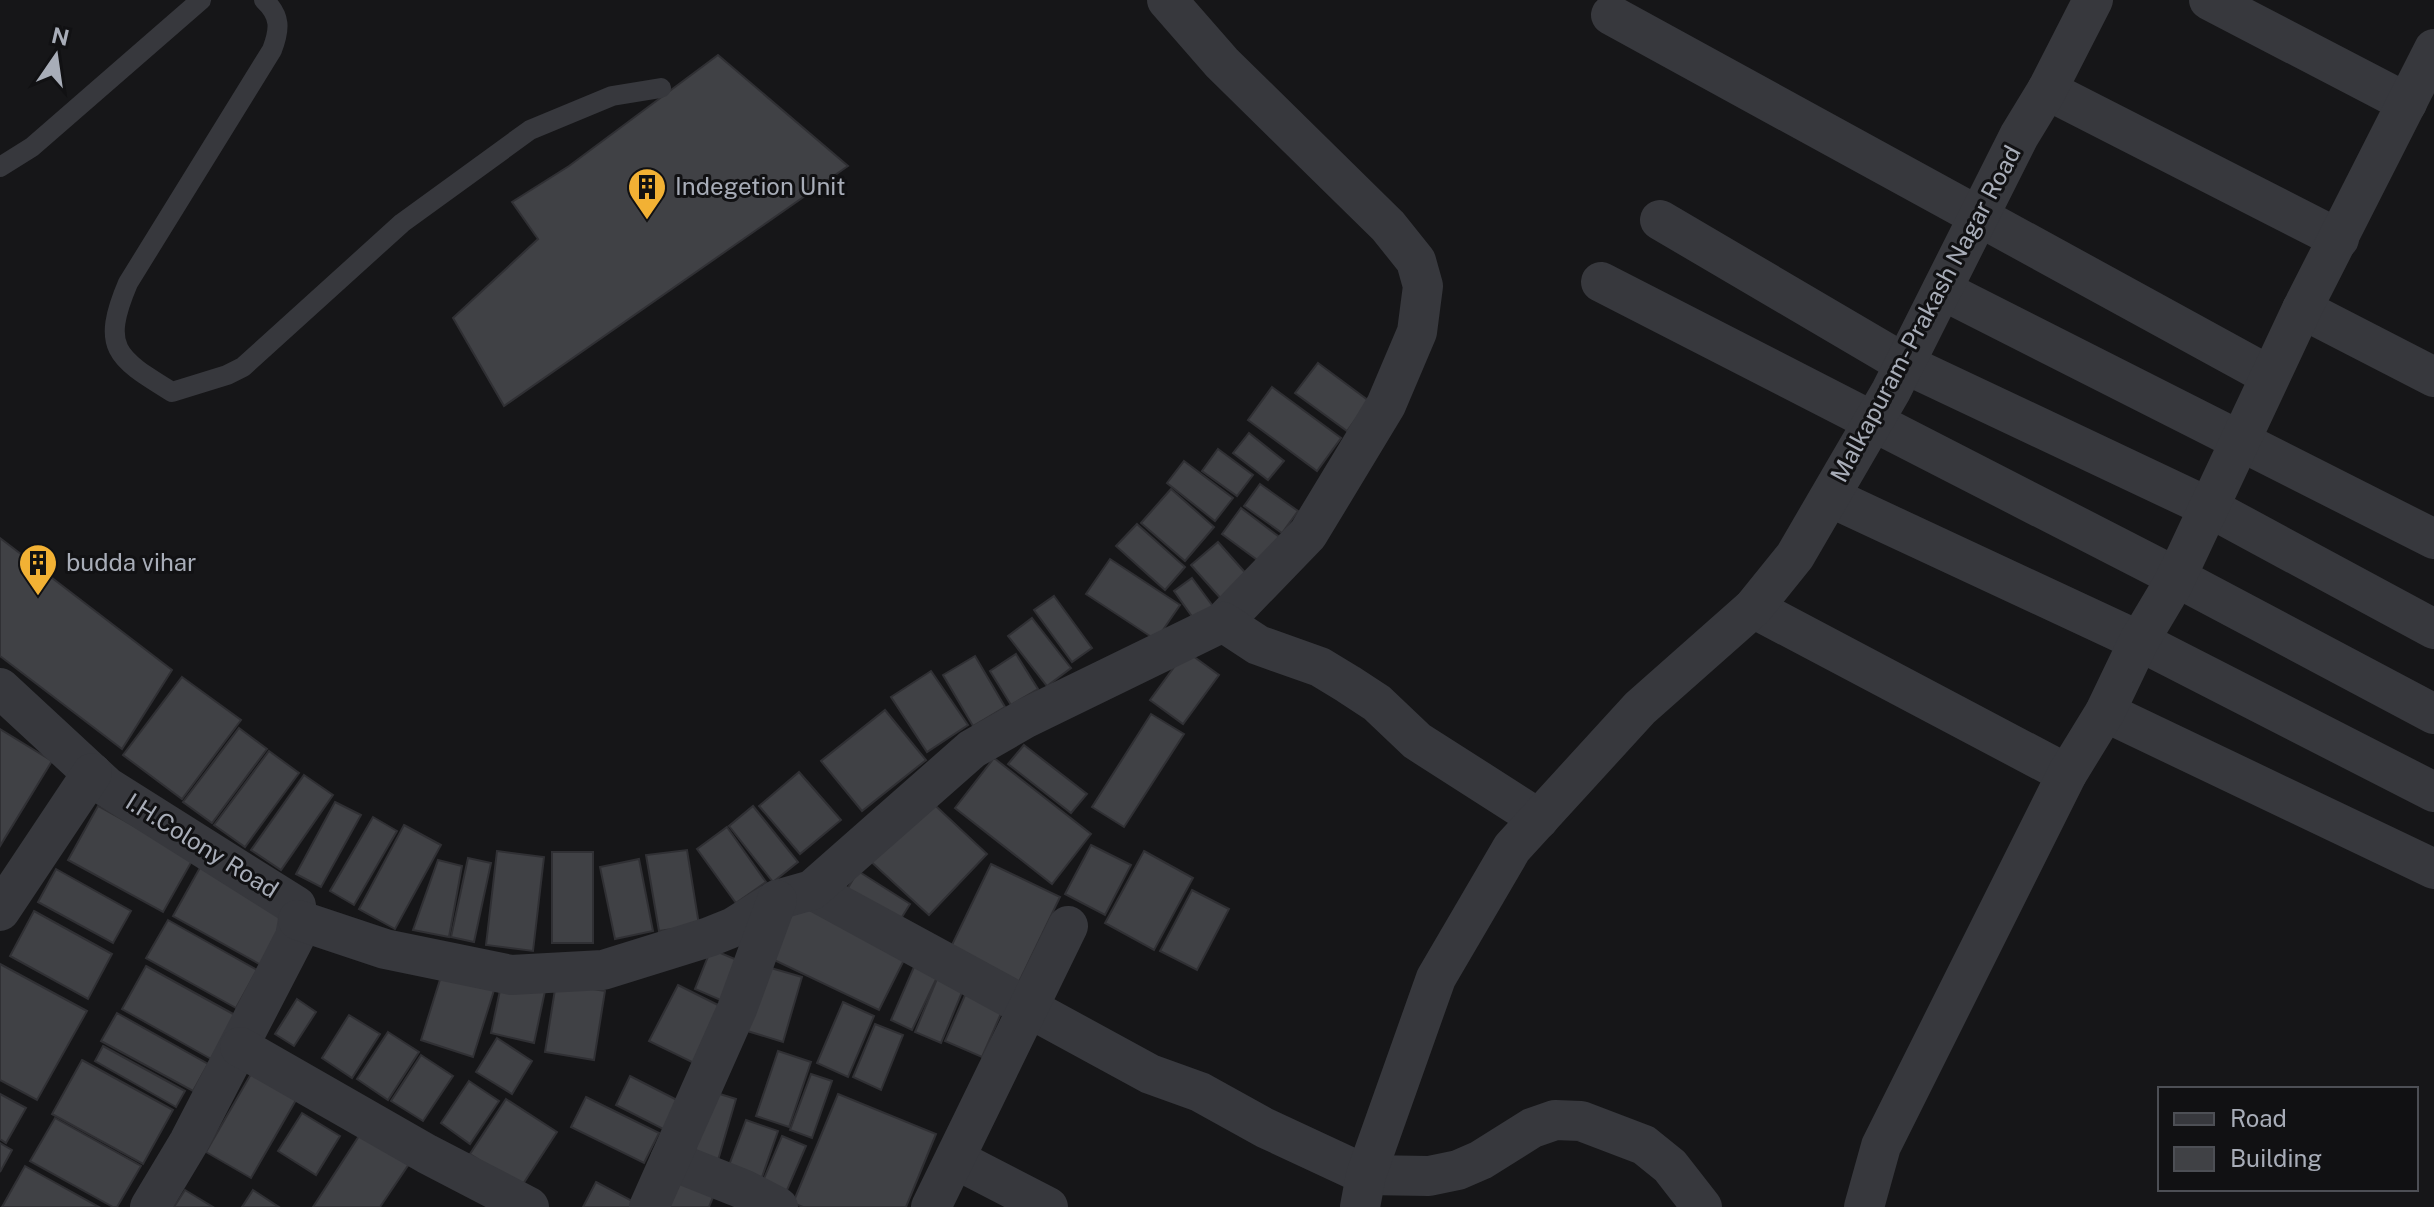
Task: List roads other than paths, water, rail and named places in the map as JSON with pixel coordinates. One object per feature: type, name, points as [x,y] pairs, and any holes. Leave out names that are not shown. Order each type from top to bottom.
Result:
[{"type":"street","points":[[298,920],[385,949],[511,975],[603,970],[709,937],[794,895],[972,749],[1026,718],[1223,622],[1308,534],[1386,405],[1417,332],[1423,286],[1416,261],[1388,226],[1222,63],[1167,0]]},
{"type":"street","name":"Malkapuram- Prakash Nagar Road","points":[[1363,1191],[1436,978],[1512,848],[1640,708],[1753,608],[1795,556],[1905,364],[2019,136],[2047,90],[2093,0]]},
{"type":"street","points":[[2209,0],[2407,103]]},
{"type":"street","points":[[1611,15],[2270,376]]},
{"type":"street","points":[[1864,1204],[1881,1146],[2067,774],[2105,712],[2139,641],[2176,577],[2302,309],[2434,49]]},
{"type":"street","points":[[2047,90],[2339,239]]},
{"type":"street","points":[[1660,220],[1905,364],[2208,507],[2434,629]]},
{"type":"street","points":[[1601,282],[2176,577],[2434,714]]},
{"type":"street","points":[[1942,290],[2434,539]]},
{"type":"street","points":[[2302,309],[2434,377]]},
{"type":"street","points":[[1830,497],[2139,641],[2434,792]]},
{"type":"street","points":[[1753,608],[2067,774]]},
{"type":"street","points":[[1223,622],[1258,645],[1320,667],[1348,684],[1377,703],[1417,741],[1539,819]]},
{"type":"street","name":"I.H.Colony Road","points":[[0,688],[107,787],[296,906],[298,920],[295,937],[189,1142],[150,1207]]},
{"type":"street","points":[[2105,712],[2434,869]]},
{"type":"street","points":[[0,911],[92,773]]},
{"type":"street","points":[[794,895],[1029,1009],[1150,1074],[1200,1092],[1265,1128],[1363,1191],[1458,1170],[1481,1160],[1532,1128],[1555,1120],[1581,1121],[1644,1145],[1670,1166],[1702,1207]]},
{"type":"street","points":[[649,1207],[737,1009],[794,895]]},
{"type":"street","points":[[931,1207],[1068,926]]},
{"type":"street","points":[[240,1047],[427,1154],[529,1207]]},
{"type":"street","points":[[955,1159],[1048,1207]]},
{"type":"street","points":[[670,1160],[743,1189],[778,1207]]},
{"type":"lane","points":[[0,167],[32,147],[201,0]]},
{"type":"lane","points":[[264,0],[277,14],[279,33],[272,50],[128,283],[117,308],[116,347],[124,360],[172,392],[243,367],[402,223],[530,130],[612,96],[661,88]]},
{"type":"place","name":"Indegetion Unit","points":[[647,221]]},
{"type":"place","name":"budda vihar","points":[[38,597]]}]
